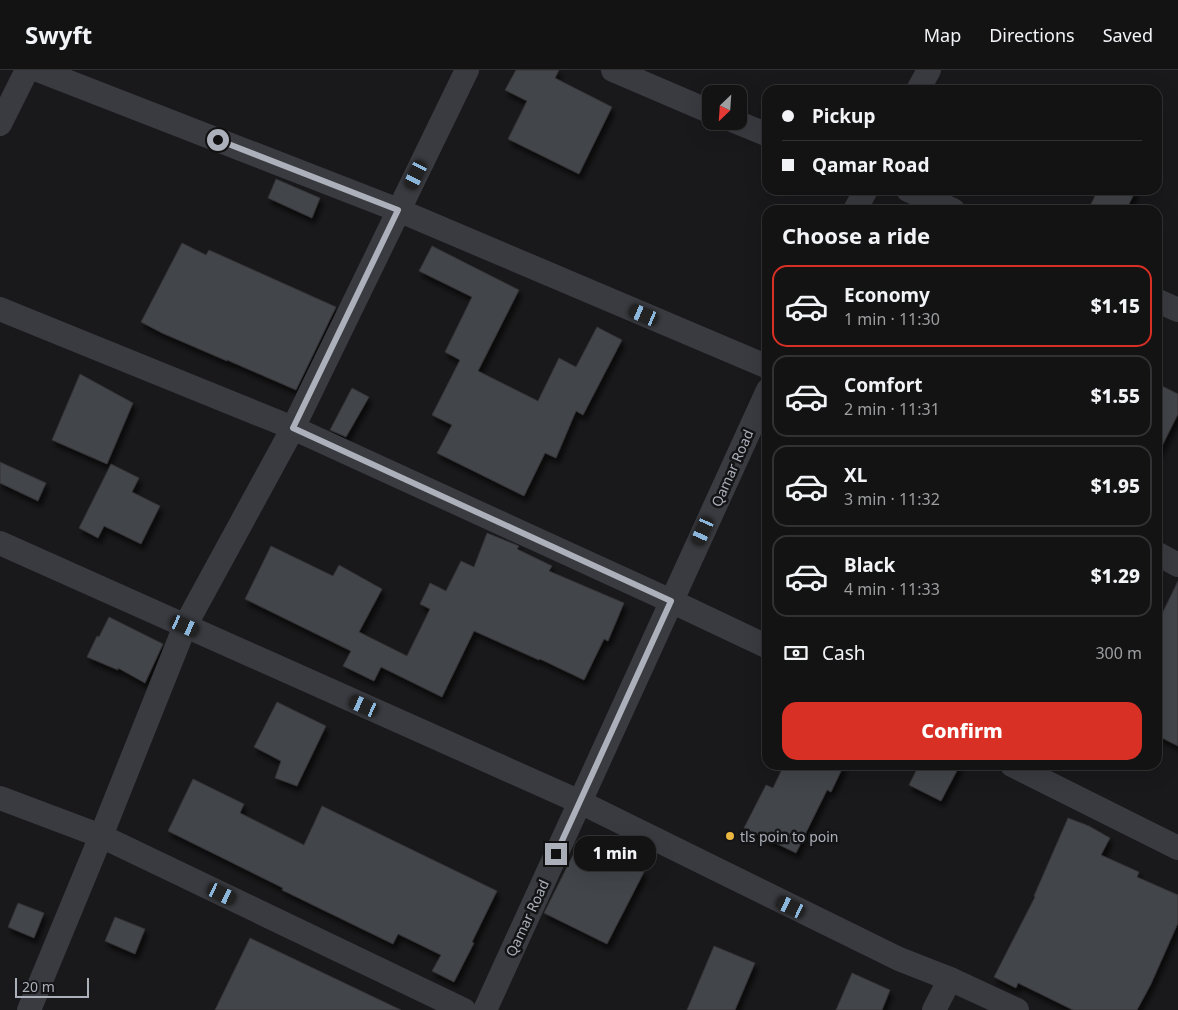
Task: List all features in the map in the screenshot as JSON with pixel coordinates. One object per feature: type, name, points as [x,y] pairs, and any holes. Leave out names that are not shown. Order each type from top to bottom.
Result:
[{"type":"street","points":[[0,124],[28,70]]},
{"type":"street","points":[[38,70],[398,210],[762,364]]},
{"type":"street","points":[[29,1010],[185,626],[293,428],[467,70]]},
{"type":"street","points":[[613,70],[702,108]]},
{"type":"street","points":[[921,85],[929,70]]},
{"type":"street","points":[[748,127],[762,133]]},
{"type":"street","points":[[919,195],[942,205]]},
{"type":"street","points":[[1162,303],[1178,310]]},
{"type":"street","points":[[0,309],[293,428],[671,601],[762,645]]},
{"type":"street","name":"Qamar Road","points":[[485,1010],[762,403]]},
{"type":"street","points":[[0,543],[580,802],[890,954],[1017,1010]]},
{"type":"street","points":[[1162,556],[1178,565]]},
{"type":"street","points":[[1022,770],[1178,848]]},
{"type":"street","points":[[0,798],[101,836],[464,1010]]},
{"type":"street","points":[[934,1010],[950,979]]},
{"type":"building","points":[[516,70],[559,70],[555,78],[612,107],[579,174],[508,139],[527,101],[505,90]]},
{"type":"building","points":[[276,179],[320,198],[312,218],[268,198]]},
{"type":"building","points":[[1096,195],[1134,195],[1128,205],[1090,205]]},
{"type":"building","points":[[182,243],[206,255],[209,250],[336,307],[296,390],[162,333],[141,322]]},
{"type":"building","points":[[432,246],[519,290],[478,371],[538,401],[559,358],[576,367],[597,327],[622,340],[583,415],[576,411],[556,458],[545,453],[524,496],[437,453],[452,425],[432,415],[460,360],[445,352],[472,297],[419,271]]},
{"type":"building","points":[[80,374],[133,403],[107,464],[52,440]]},
{"type":"building","points":[[1162,386],[1178,394],[1178,414],[1162,446]]},
{"type":"building","points":[[352,388],[369,397],[346,437],[330,430]]},
{"type":"building","points":[[0,462],[46,483],[38,501],[0,483]]},
{"type":"building","points":[[111,464],[139,478],[132,492],[160,506],[141,544],[104,526],[98,538],[79,528]]},
{"type":"building","points":[[487,533],[519,546],[517,549],[552,566],[549,571],[624,603],[608,641],[604,639],[584,680],[474,631],[442,697],[381,667],[374,681],[343,666],[351,651],[245,599],[271,546],[333,576],[339,565],[382,589],[359,632],[407,656],[430,609],[420,604],[430,583],[446,591],[461,561],[474,567]]},
{"type":"building","points":[[1178,581],[1178,746],[1162,738],[1162,614]]},
{"type":"building","points":[[109,617],[163,644],[145,683],[118,668],[118,670],[87,657]]},
{"type":"building","points":[[277,702],[326,726],[297,786],[275,778],[281,761],[254,747]]},
{"type":"building","points":[[782,770],[842,770],[831,792],[827,790],[796,853],[744,828],[766,785],[773,788]]},
{"type":"building","points":[[916,770],[957,770],[941,801],[909,785]]},
{"type":"building","points":[[193,779],[244,804],[240,813],[304,845],[322,806],[497,891],[454,982],[432,971],[441,955],[398,934],[393,944],[282,890],[283,888],[168,831]]},
{"type":"building","points":[[1068,818],[1089,826],[1110,838],[1101,855],[1139,872],[1137,877],[1178,895],[1178,923],[1151,984],[1137,1010],[1073,1010],[1018,983],[1016,988],[994,977],[1035,897]]},
{"type":"building","points":[[581,839],[644,872],[607,944],[544,913]]},
{"type":"building","points":[[18,903],[44,913],[34,938],[8,927]]},
{"type":"building","points":[[115,917],[145,929],[135,954],[105,941]]},
{"type":"building","points":[[250,938],[401,1010],[215,1010]]},
{"type":"building","points":[[714,946],[755,963],[735,1010],[687,1010]]},
{"type":"building","points":[[852,973],[890,990],[882,1010],[836,1010]]},
{"type":"place","name":"tls poin to poin","points":[[730,836]]},
{"type":"route","points":[[218,140],[398,210],[293,428],[671,601],[556,854]]}]
